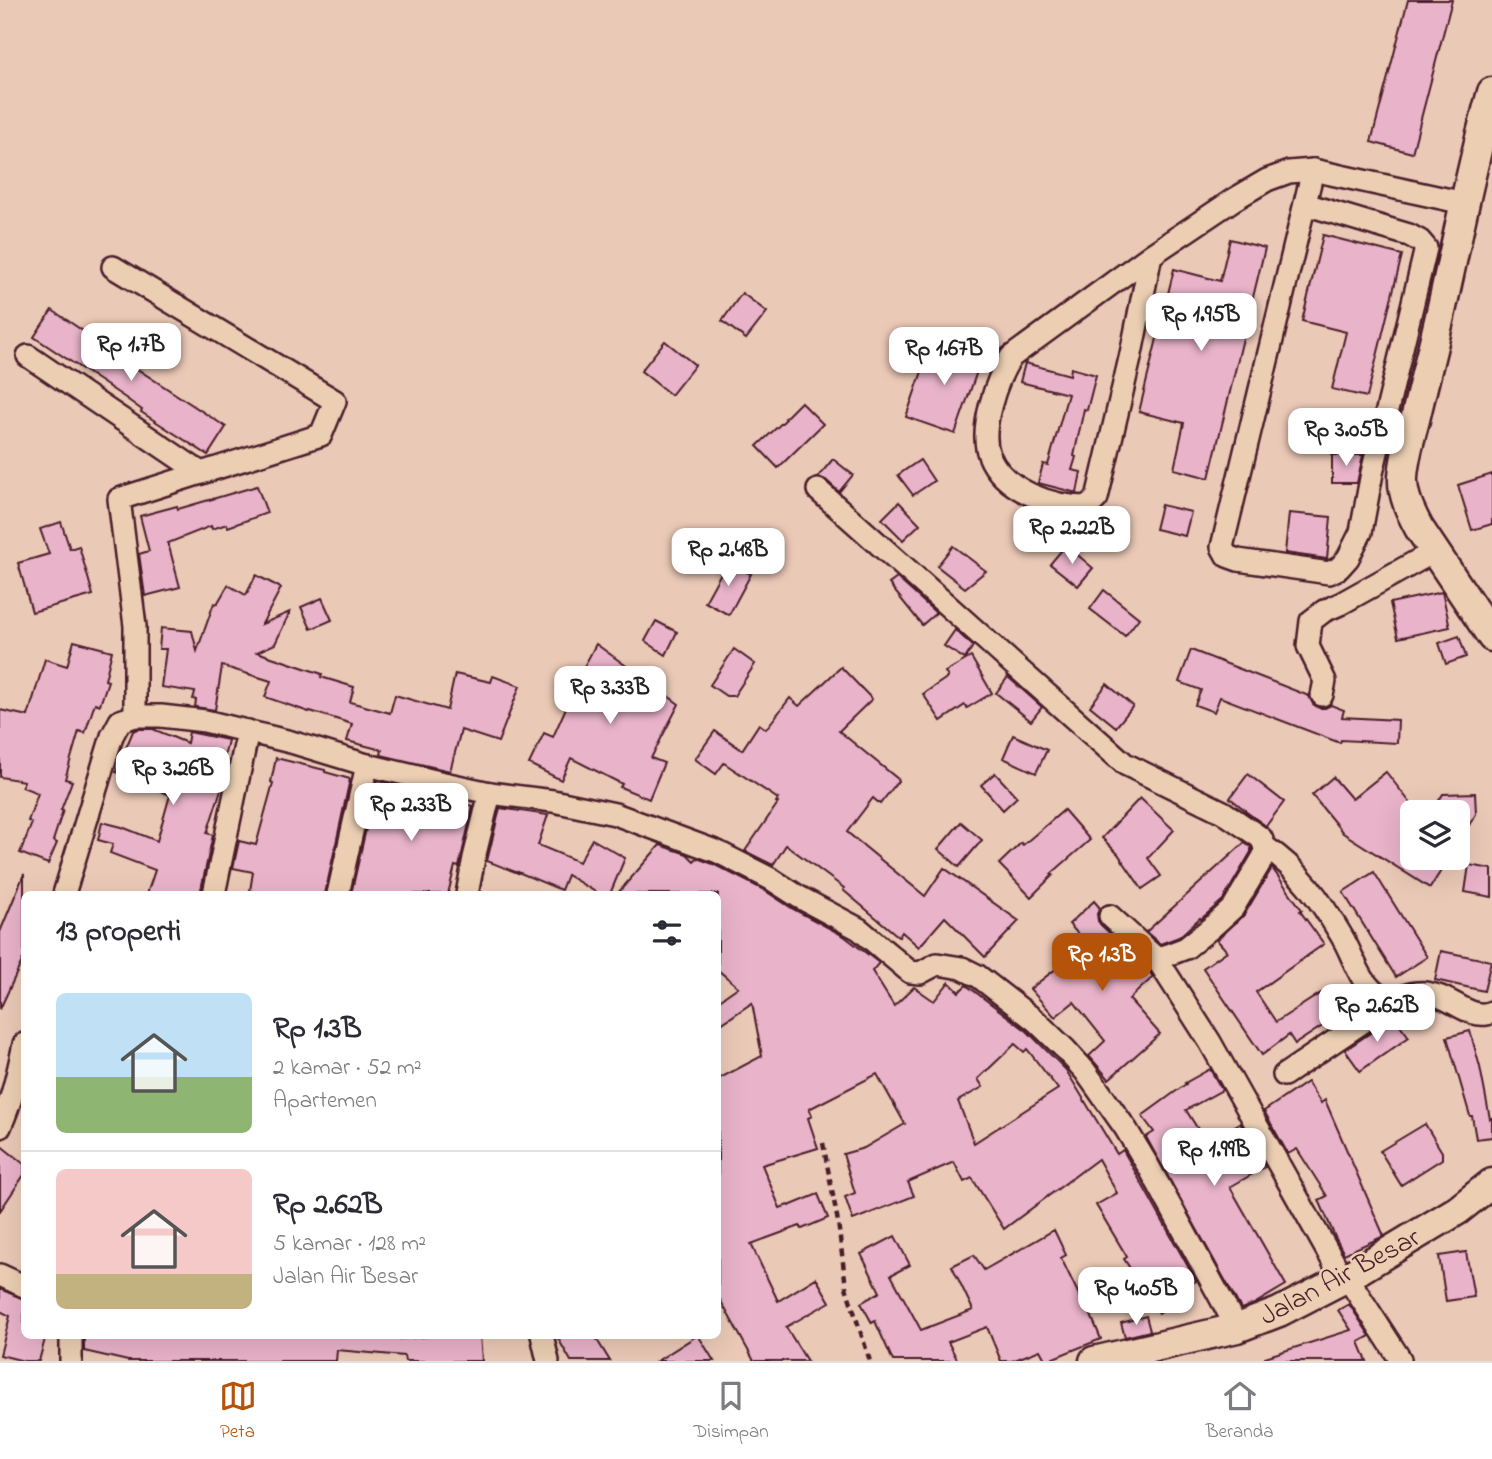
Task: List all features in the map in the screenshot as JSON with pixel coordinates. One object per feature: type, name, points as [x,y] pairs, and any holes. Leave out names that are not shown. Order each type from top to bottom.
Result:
[{"type":"street","points":[[1492,92],[1479,136],[1403,478],[1411,513],[1492,637]]},
{"type":"street","points":[[1151,255],[1097,498],[1088,507],[1047,502],[1017,487],[996,470],[988,453],[985,429],[1004,368],[1011,357],[1151,255],[1233,200],[1267,180],[1289,172],[1313,170],[1464,203]]},
{"type":"street","points":[[1305,204],[1409,235],[1426,248],[1372,473],[1361,531],[1348,558],[1339,568],[1329,573],[1238,560],[1227,556],[1222,547],[1313,170]]},
{"type":"street","points":[[113,267],[335,401],[321,435],[119,499],[135,626],[135,716]]},
{"type":"street","points":[[28,356],[201,473]]},
{"type":"street","points":[[818,490],[1125,764],[1223,812],[1261,838],[1265,846],[1282,858],[1310,887],[1342,937],[1366,985],[1384,999],[1397,999]]},
{"type":"street","points":[[1322,695],[1325,681],[1308,646],[1311,621],[1324,611],[1435,551]]},
{"type":"street","points":[[66,891],[112,736],[120,721],[135,716],[205,721],[291,742],[367,765],[490,793],[527,797],[615,814],[683,838],[771,879],[859,929],[910,972],[920,973],[937,964],[962,968],[978,976],[1037,1021],[1085,1070],[1126,1129],[1237,1328]]},
{"type":"street","points":[[215,891],[248,731]]},
{"type":"street","points":[[339,891],[367,765]]},
{"type":"street","points":[[468,891],[490,793]]},
{"type":"street","points":[[1157,959],[1186,948],[1233,908],[1264,856],[1265,846]]},
{"type":"street","points":[[1110,916],[1157,959],[1210,1042],[1345,1278],[1400,1359]]},
{"type":"street","points":[[1284,1075],[1397,999],[1415,992],[1438,996],[1490,1019]]},
{"type":"street","points":[[0,1127],[21,1059]]},
{"type":"street","name":"Jalan Air Besar","points":[[1094,1361],[1237,1328],[1279,1312],[1345,1278],[1458,1210],[1492,1184]]},
{"type":"street","points":[[0,1275],[21,1285]]},
{"type":"street","points":[[71,1339],[71,1361]]},
{"type":"street","points":[[543,1339],[548,1361]]},
{"type":"path","points":[[823,1143],[838,1222],[846,1287],[870,1361]]},
{"type":"building","points":[[1408,0],[1452,0],[1412,153],[1371,142]]},
{"type":"building","points":[[1323,235],[1402,255],[1367,397],[1332,389],[1346,332],[1302,321]]},
{"type":"building","points":[[1230,239],[1265,248],[1209,478],[1174,469],[1184,423],[1139,412],[1174,269],[1220,281]]},
{"type":"building","points":[[742,293],[767,312],[746,339],[722,321]]},
{"type":"building","points":[[52,310],[226,427],[208,455],[34,337]]},
{"type":"building","points":[[933,340],[982,357],[955,434],[906,417]]},
{"type":"building","points":[[665,341],[695,365],[671,395],[641,371]]},
{"type":"building","points":[[1025,363],[1070,375],[1071,368],[1096,375],[1087,410],[1084,409],[1074,456],[1076,457],[1072,470],[1081,472],[1077,493],[1038,483],[1043,464],[1048,465],[1068,394],[1020,382]]},
{"type":"building","points":[[801,402],[823,424],[778,468],[757,446]]},
{"type":"building","points":[[1332,455],[1363,455],[1357,483],[1332,483]]},
{"type":"building","points":[[833,459],[853,475],[839,492],[826,480],[818,477]]},
{"type":"building","points":[[920,460],[934,481],[913,495],[898,475]]},
{"type":"building","points":[[1492,474],[1492,524],[1472,530],[1458,485]]},
{"type":"building","points":[[257,486],[267,513],[228,527],[227,524],[212,529],[211,526],[168,543],[180,587],[145,596],[139,554],[149,551],[140,516],[177,506],[178,509]]},
{"type":"building","points":[[899,502],[920,524],[903,540],[882,519]]},
{"type":"building","points":[[1161,505],[1191,512],[1185,536],[1155,529]]},
{"type":"building","points":[[1289,513],[1331,517],[1327,559],[1285,553]]},
{"type":"building","points":[[61,522],[70,549],[79,546],[93,595],[32,612],[18,563],[49,554],[40,529]]},
{"type":"building","points":[[1066,545],[1093,568],[1078,586],[1050,564]]},
{"type":"building","points":[[953,546],[986,571],[965,588],[937,566]]},
{"type":"building","points":[[727,562],[751,574],[729,615],[705,602]]},
{"type":"building","points":[[256,575],[281,588],[262,624],[290,612],[275,644],[257,652],[354,687],[350,702],[390,713],[395,695],[447,710],[455,674],[491,682],[493,676],[520,686],[498,742],[461,730],[450,771],[381,755],[382,750],[347,741],[352,724],[265,697],[271,681],[222,666],[215,710],[195,707],[195,692],[161,687],[166,649],[159,649],[161,628],[192,631],[197,651],[214,603],[217,604],[228,585],[246,595]]},
{"type":"building","points":[[897,578],[936,613],[922,625],[889,584]]},
{"type":"building","points":[[1104,590],[1139,618],[1125,636],[1090,609]]},
{"type":"building","points":[[1442,592],[1450,627],[1398,638],[1390,603]]},
{"type":"building","points":[[322,598],[332,620],[311,629],[301,607]]},
{"type":"building","points":[[656,621],[677,632],[666,655],[645,641]]},
{"type":"building","points":[[955,630],[973,646],[965,659],[944,646]]},
{"type":"building","points":[[1459,636],[1466,657],[1446,664],[1439,643]]},
{"type":"building","points":[[74,641],[112,651],[105,680],[108,681],[100,705],[95,703],[85,733],[79,731],[65,779],[72,781],[53,841],[57,843],[48,864],[20,853],[32,823],[28,821],[38,793],[22,787],[24,781],[0,777],[0,710],[28,716],[45,659],[67,666]]},
{"type":"building","points":[[596,644],[679,704],[651,758],[664,763],[649,799],[620,787],[622,784],[571,758],[561,780],[529,764],[544,733],[553,737],[569,701],[565,700],[577,674],[579,676]]},
{"type":"building","points":[[734,649],[755,664],[734,696],[726,696],[710,685]]},
{"type":"building","points":[[1191,650],[1309,696],[1319,708],[1331,705],[1344,710],[1342,717],[1398,720],[1397,743],[1341,740],[1340,743],[1220,697],[1214,712],[1195,705],[1201,690],[1179,682]]},
{"type":"building","points":[[971,657],[992,693],[967,708],[965,705],[941,721],[923,694],[948,677],[945,672]]},
{"type":"building","points":[[841,667],[872,699],[839,731],[899,780],[880,804],[873,798],[847,832],[925,896],[944,868],[1019,921],[985,957],[945,917],[919,947],[902,932],[899,937],[843,890],[844,888],[786,845],[773,865],[745,851],[778,803],[778,799],[724,763],[716,774],[695,759],[715,731],[742,750],[759,724],[766,729],[790,698],[799,706]]},
{"type":"building","points":[[1008,677],[1042,707],[1031,721],[996,693]]},
{"type":"building","points":[[1107,684],[1133,706],[1116,727],[1090,706]]},
{"type":"building","points":[[153,729],[187,743],[189,732],[228,740],[220,776],[225,777],[207,833],[213,835],[201,891],[148,891],[155,870],[110,853],[113,844],[98,840],[102,822],[157,841],[170,795],[116,772],[133,731]]},
{"type":"building","points":[[1013,735],[1047,750],[1036,773],[1003,758]]},
{"type":"building","points":[[276,758],[350,779],[326,891],[250,891],[253,872],[233,868],[239,841],[256,845],[273,783],[271,782]]},
{"type":"building","points":[[1386,772],[1408,800],[1400,800],[1400,869],[1343,833],[1312,795],[1333,777],[1352,799]]},
{"type":"building","points":[[995,773],[1017,797],[1003,810],[981,785]]},
{"type":"building","points":[[1248,774],[1284,802],[1266,826],[1230,798]]},
{"type":"building","points":[[377,781],[444,796],[443,798],[473,806],[459,867],[455,866],[449,891],[352,891]]},
{"type":"building","points":[[1475,793],[1476,814],[1470,824],[1470,800],[1439,800],[1443,794]]},
{"type":"building","points":[[1140,798],[1174,830],[1148,858],[1161,876],[1142,889],[1118,854],[1102,838]]},
{"type":"building","points":[[500,808],[548,815],[538,845],[579,862],[592,839],[625,858],[611,891],[594,891],[567,875],[561,890],[487,861]]},
{"type":"building","points":[[1064,810],[1090,840],[1051,874],[1053,875],[1031,897],[999,864]]},
{"type":"building","points":[[961,822],[982,840],[959,867],[938,849]]},
{"type":"building","points":[[1244,843],[1251,847],[1251,852],[1223,900],[1179,937],[1160,944],[1146,932]]},
{"type":"building","points":[[660,845],[687,854],[694,861],[697,858],[713,864],[844,936],[879,963],[872,971],[894,1006],[914,987],[934,1001],[949,982],[959,992],[966,985],[1027,1031],[1066,1070],[1117,1154],[1123,1150],[1196,1281],[1175,1292],[1180,1300],[1159,1313],[1124,1259],[1127,1257],[1096,1205],[1117,1193],[1098,1159],[1004,1229],[972,1178],[964,1182],[954,1162],[908,1182],[914,1196],[853,1220],[845,1197],[855,1193],[843,1154],[864,1148],[905,1124],[877,1074],[809,1109],[812,1116],[808,1118],[818,1148],[762,1165],[780,1208],[818,1194],[828,1218],[802,1229],[800,1226],[751,1244],[778,1301],[816,1278],[830,1302],[786,1327],[807,1361],[754,1361],[721,1301],[721,1077],[762,1056],[752,1003],[721,1024],[721,999],[738,987],[721,973],[721,891],[620,891]],"holes":[[[1015,1044],[1024,1052],[1027,1049],[1058,1089],[974,1143],[958,1101],[983,1087],[978,1079]]]},
{"type":"building","points":[[1470,865],[1492,869],[1492,897],[1465,892]]},
{"type":"building","points":[[1272,868],[1324,944],[1256,992],[1276,1022],[1321,993],[1336,1017],[1295,1044],[1289,1035],[1262,1055],[1203,968],[1227,951],[1217,940],[1244,915]]},
{"type":"building","points":[[1402,870],[1441,870],[1430,888]]},
{"type":"building","points":[[1374,872],[1427,957],[1396,977],[1343,892]]},
{"type":"building","points":[[24,874],[24,891],[21,891],[21,964],[0,1009],[0,932]]},
{"type":"building","points":[[1094,901],[1100,908],[1097,914],[1101,925],[1147,968],[1153,977],[1129,999],[1160,1034],[1109,1079],[1089,1056],[1105,1041],[1074,1002],[1055,1017],[1030,989],[1070,958],[1077,962],[1085,952],[1082,949],[1088,945],[1069,924]]},
{"type":"building","points":[[1441,951],[1491,961],[1484,991],[1435,980]]},
{"type":"building","points":[[1394,1017],[1409,1037],[1360,1071],[1345,1050]]},
{"type":"building","points":[[1470,1031],[1490,1119],[1492,1118],[1492,1137],[1476,1139],[1472,1116],[1447,1037]]},
{"type":"building","points":[[1210,1069],[1222,1090],[1186,1110],[1206,1142],[1240,1123],[1265,1167],[1230,1187],[1286,1285],[1241,1309],[1146,1137],[1154,1132],[1142,1116],[1185,1083]]},
{"type":"building","points":[[1307,1082],[1321,1103],[1325,1100],[1384,1236],[1344,1254],[1319,1200],[1327,1196],[1297,1149],[1288,1154],[1264,1111]]},
{"type":"building","points":[[1425,1124],[1442,1152],[1442,1159],[1401,1185],[1380,1151]]},
{"type":"building","points":[[0,1145],[21,1162],[21,1180],[0,1211]]},
{"type":"building","points":[[1054,1230],[1066,1255],[1061,1258],[1080,1297],[1083,1296],[1101,1339],[1046,1361],[1040,1350],[1012,1361],[1001,1361],[987,1327],[948,1342],[958,1361],[893,1361],[875,1321],[872,1323],[861,1303],[880,1292],[861,1254],[895,1236],[910,1265],[891,1275],[921,1330],[973,1310],[952,1266],[974,1255],[984,1270]]},
{"type":"building","points":[[1466,1252],[1474,1297],[1446,1301],[1439,1256]]},
{"type":"building","points":[[0,1289],[21,1298],[21,1339],[45,1339],[39,1361],[24,1361],[0,1355],[10,1316],[0,1311]]},
{"type":"building","points":[[1349,1304],[1370,1336],[1359,1342],[1367,1361],[1265,1361],[1265,1357],[1351,1330],[1338,1310]]},
{"type":"building","points":[[1146,1316],[1150,1331],[1125,1337],[1121,1323]]},
{"type":"building","points":[[84,1339],[480,1339],[482,1361],[405,1361],[404,1356],[337,1350],[336,1361],[128,1361],[84,1351]]},
{"type":"building","points":[[558,1339],[596,1339],[610,1361],[571,1361]]},
{"type":"building","points":[[692,1339],[700,1339],[714,1361],[657,1361]]}]
